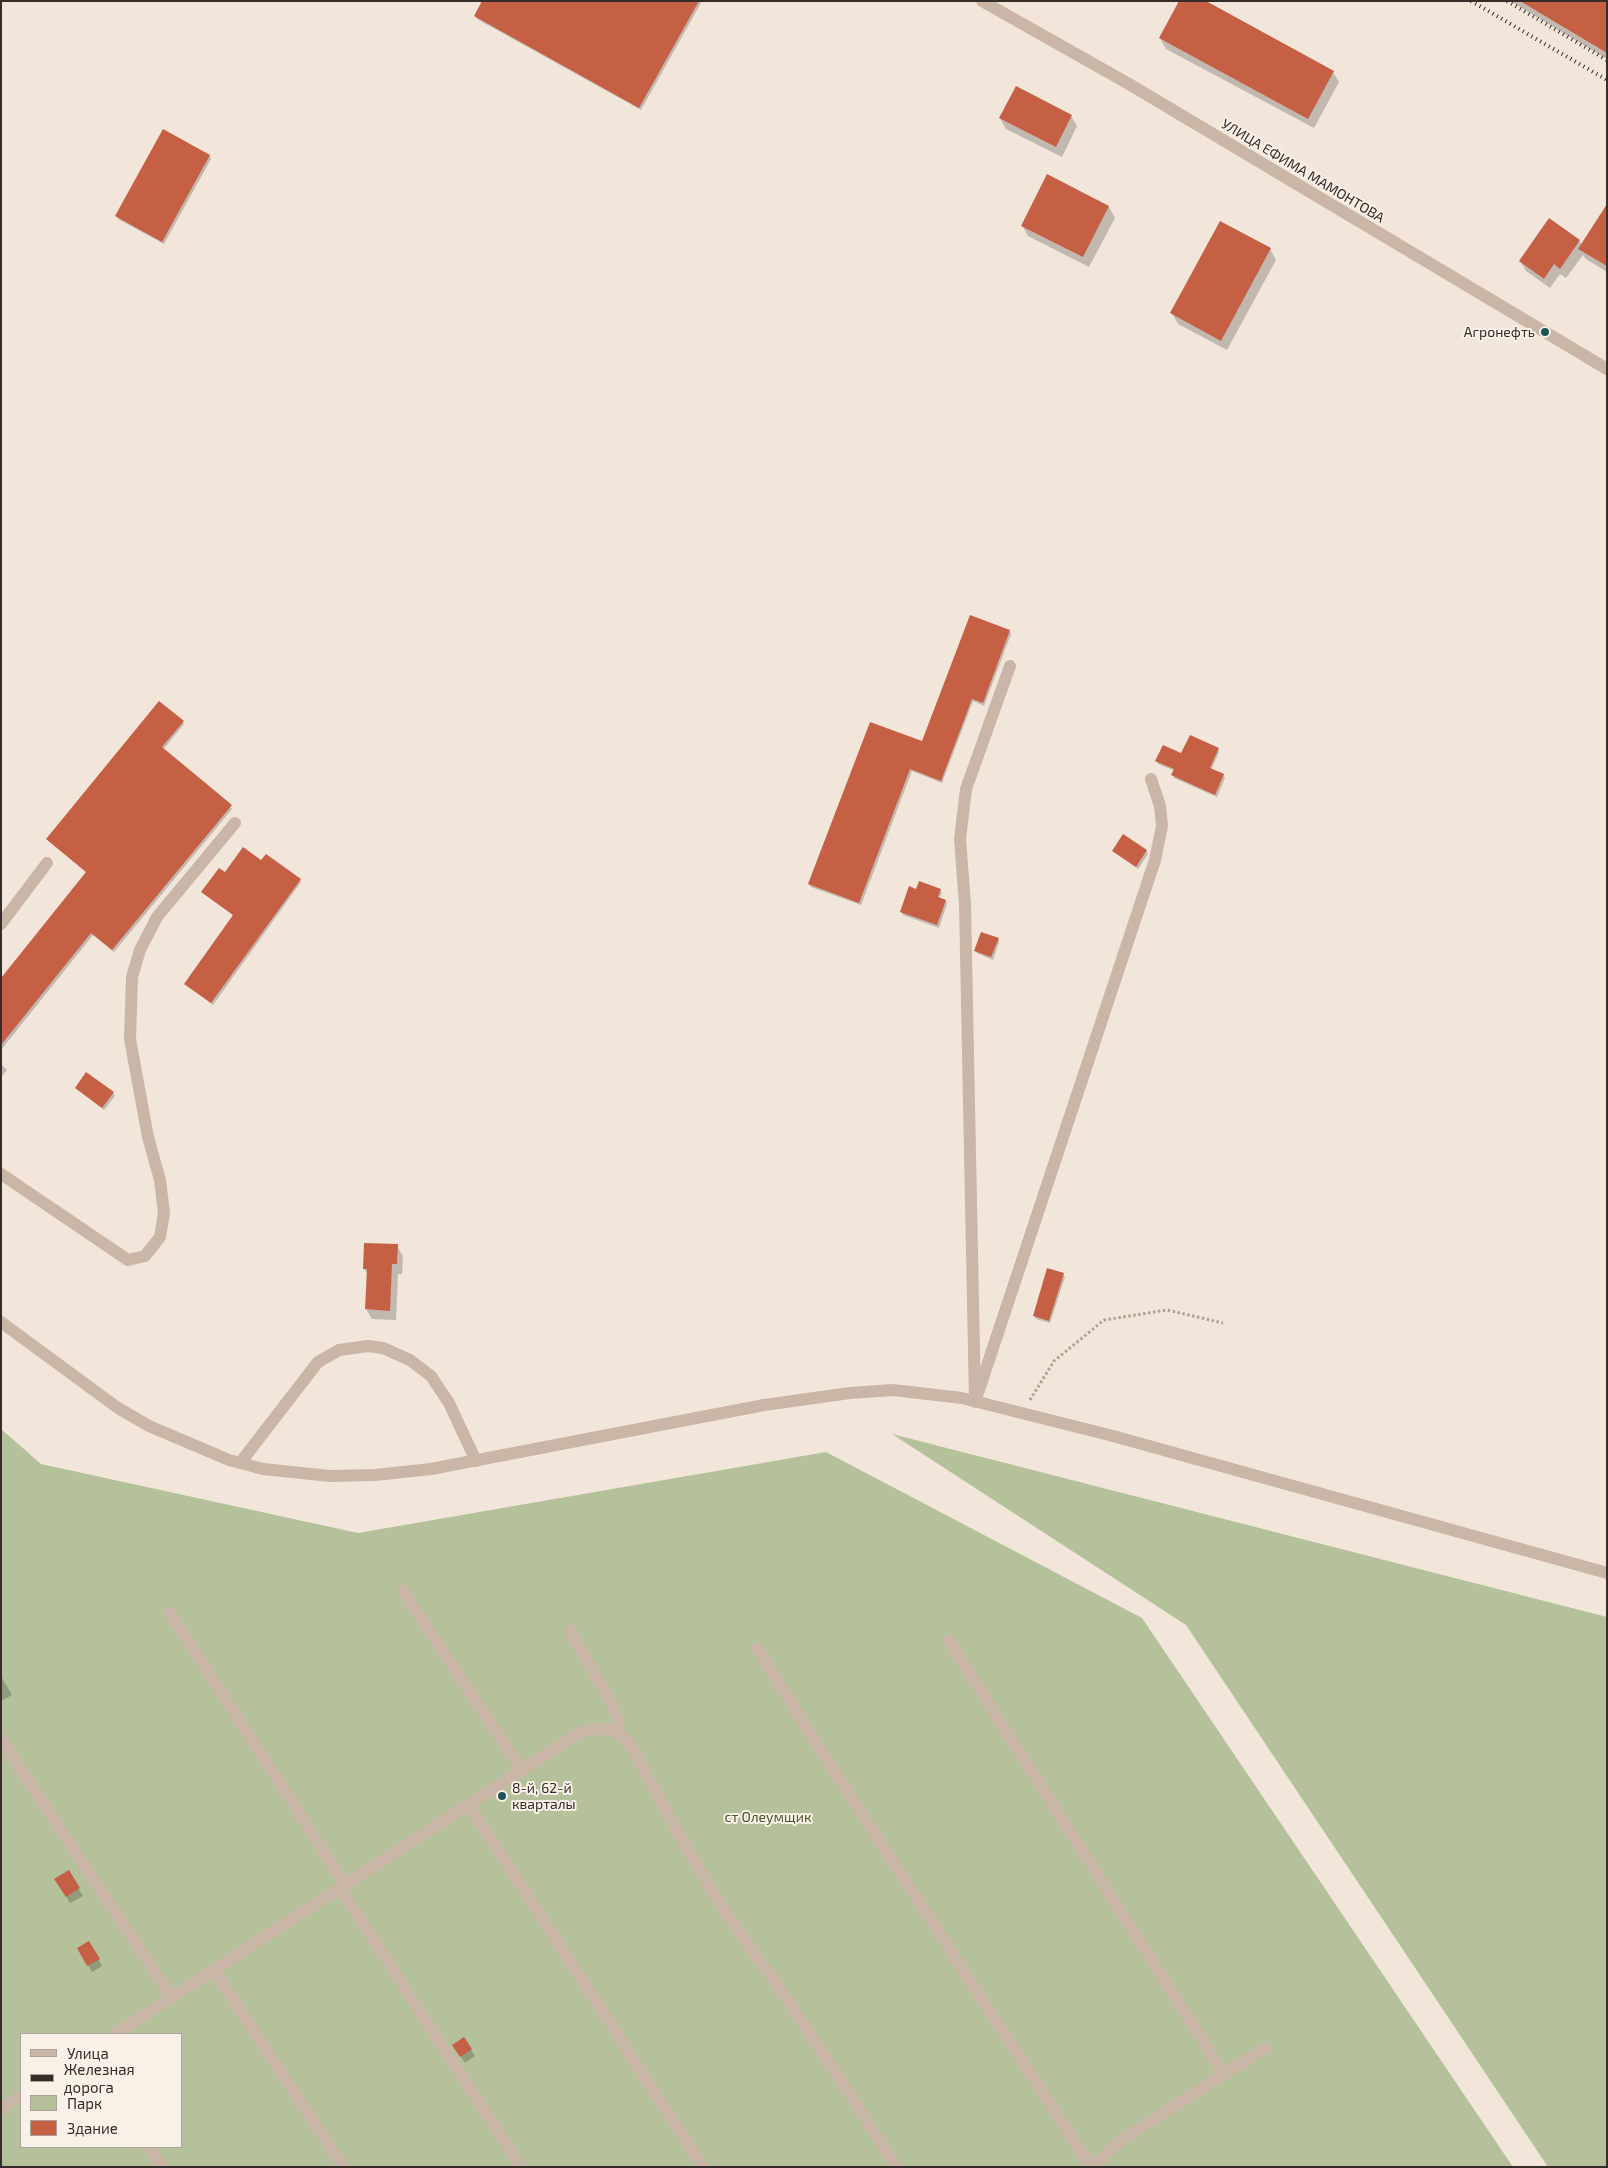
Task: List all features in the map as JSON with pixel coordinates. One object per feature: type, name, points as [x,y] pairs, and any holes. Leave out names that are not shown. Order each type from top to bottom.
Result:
[{"type":"street","name":"УЛИЦА ЕФИМА МАМОНТОВА","points":[[982,1],[1129,84],[1607,369]]},
{"type":"street","points":[[975,1402],[965,904],[960,839],[966,789],[1010,666]]},
{"type":"street","points":[[975,1402],[1155,860],[1162,826],[1160,806],[1151,779]]},
{"type":"street","points":[[1,1174],[128,1260],[145,1256],[160,1237],[164,1213],[160,1180],[148,1137],[130,1039],[132,977],[140,950],[157,917],[235,823]]},
{"type":"street","points":[[1,924],[47,863]]},
{"type":"street","points":[[1,1322],[118,1408],[149,1426],[188,1444],[240,1463],[263,1469],[330,1476],[375,1475],[431,1469],[764,1405],[850,1393],[893,1390],[928,1393],[975,1402],[1113,1436],[1607,1573]]},
{"type":"street","points":[[240,1463],[318,1362],[339,1350],[368,1346],[383,1348],[410,1360],[431,1376],[449,1403],[476,1461]]},
{"type":"street","points":[[403,1591],[522,1771]]},
{"type":"street","points":[[170,1613],[521,2167]]},
{"type":"street","points":[[570,1631],[612,1704],[618,1722],[618,1733]]},
{"type":"street","points":[[949,1641],[1224,2074]]},
{"type":"street","points":[[757,1648],[828,1763],[1091,2167],[1123,2139],[1265,2048]]},
{"type":"street","points":[[117,2033],[579,1733],[595,1729],[610,1730],[618,1733],[630,1744],[687,1848],[725,1911],[793,2008],[897,2167]]},
{"type":"street","points":[[1,1739],[171,1997]]},
{"type":"street","points":[[469,1805],[703,2167]]},
{"type":"street","points":[[214,1970],[343,2167]]},
{"type":"street","points":[[1,2109],[20,2097]]},
{"type":"street","points":[[150,2148],[162,2167]]},
{"type":"path","points":[[1022,1413],[1054,1361],[1104,1320],[1168,1310],[1223,1323]]},
{"type":"green space","name":"ст Олеумщик","points":[[1,1429],[41,1464],[358,1533],[826,1452],[1142,1618],[1513,2167],[1,2167]]},
{"type":"green space","points":[[892,1434],[1607,1617],[1607,2167],[1548,2167],[1186,1625]]},
{"type":"building","points":[[482,1],[699,1],[639,108],[474,16]]},
{"type":"building","points":[[1179,1],[1206,1],[1334,71],[1308,119],[1159,38]]},
{"type":"building","points":[[1520,1],[1607,1],[1607,53]]},
{"type":"building","points":[[1016,86],[1072,115],[1056,147],[999,118]]},
{"type":"building","points":[[163,129],[210,155],[162,242],[115,216]]},
{"type":"building","points":[[1047,174],[1109,206],[1083,257],[1021,226]]},
{"type":"building","points":[[1607,204],[1607,266],[1578,249]]},
{"type":"building","points":[[1549,218],[1580,240],[1560,269],[1554,264],[1544,279],[1519,261]]},
{"type":"building","points":[[1220,221],[1271,248],[1221,341],[1170,313]]},
{"type":"building","points":[[970,615],[1010,630],[983,703],[972,699],[941,781],[910,769],[859,903],[808,884],[870,722],[922,741]]},
{"type":"building","points":[[159,701],[184,721],[162,747],[232,805],[112,950],[91,933],[1,1045],[1,978],[86,872],[46,839]]},
{"type":"building","points":[[1190,735],[1219,748],[1210,768],[1224,774],[1215,795],[1171,775],[1174,769],[1155,761],[1163,745],[1181,753]]},
{"type":"building","points":[[1123,834],[1147,850],[1136,867],[1112,851]]},
{"type":"building","points":[[243,847],[261,860],[266,854],[301,879],[211,1003],[184,984],[233,915],[201,892],[219,868],[225,872]]},
{"type":"building","points":[[919,881],[941,889],[938,897],[946,900],[937,925],[900,912],[909,886],[916,889]]},
{"type":"building","points":[[981,932],[999,938],[991,957],[974,951]]},
{"type":"building","points":[[86,1072],[114,1092],[102,1108],[75,1088]]},
{"type":"building","points":[[364,1243],[398,1244],[397,1264],[392,1264],[390,1311],[365,1309],[367,1269],[363,1269]]},
{"type":"building","points":[[1047,1268],[1064,1273],[1049,1321],[1033,1316]]},
{"type":"building","points":[[69,1870],[80,1888],[66,1897],[54,1879]]},
{"type":"building","points":[[89,1941],[100,1959],[87,1966],[77,1948]]},
{"type":"building","points":[[464,2037],[472,2049],[460,2057],[452,2045]]},
{"type":"railway","points":[[1471,1],[1607,80]]},
{"type":"railway","points":[[1507,1],[1607,60]]},
{"type":"place","name":"Агронефть","points":[[1545,332]]},
{"type":"place","name":"8-й, 62-й кварталы","points":[[502,1796]]}]
